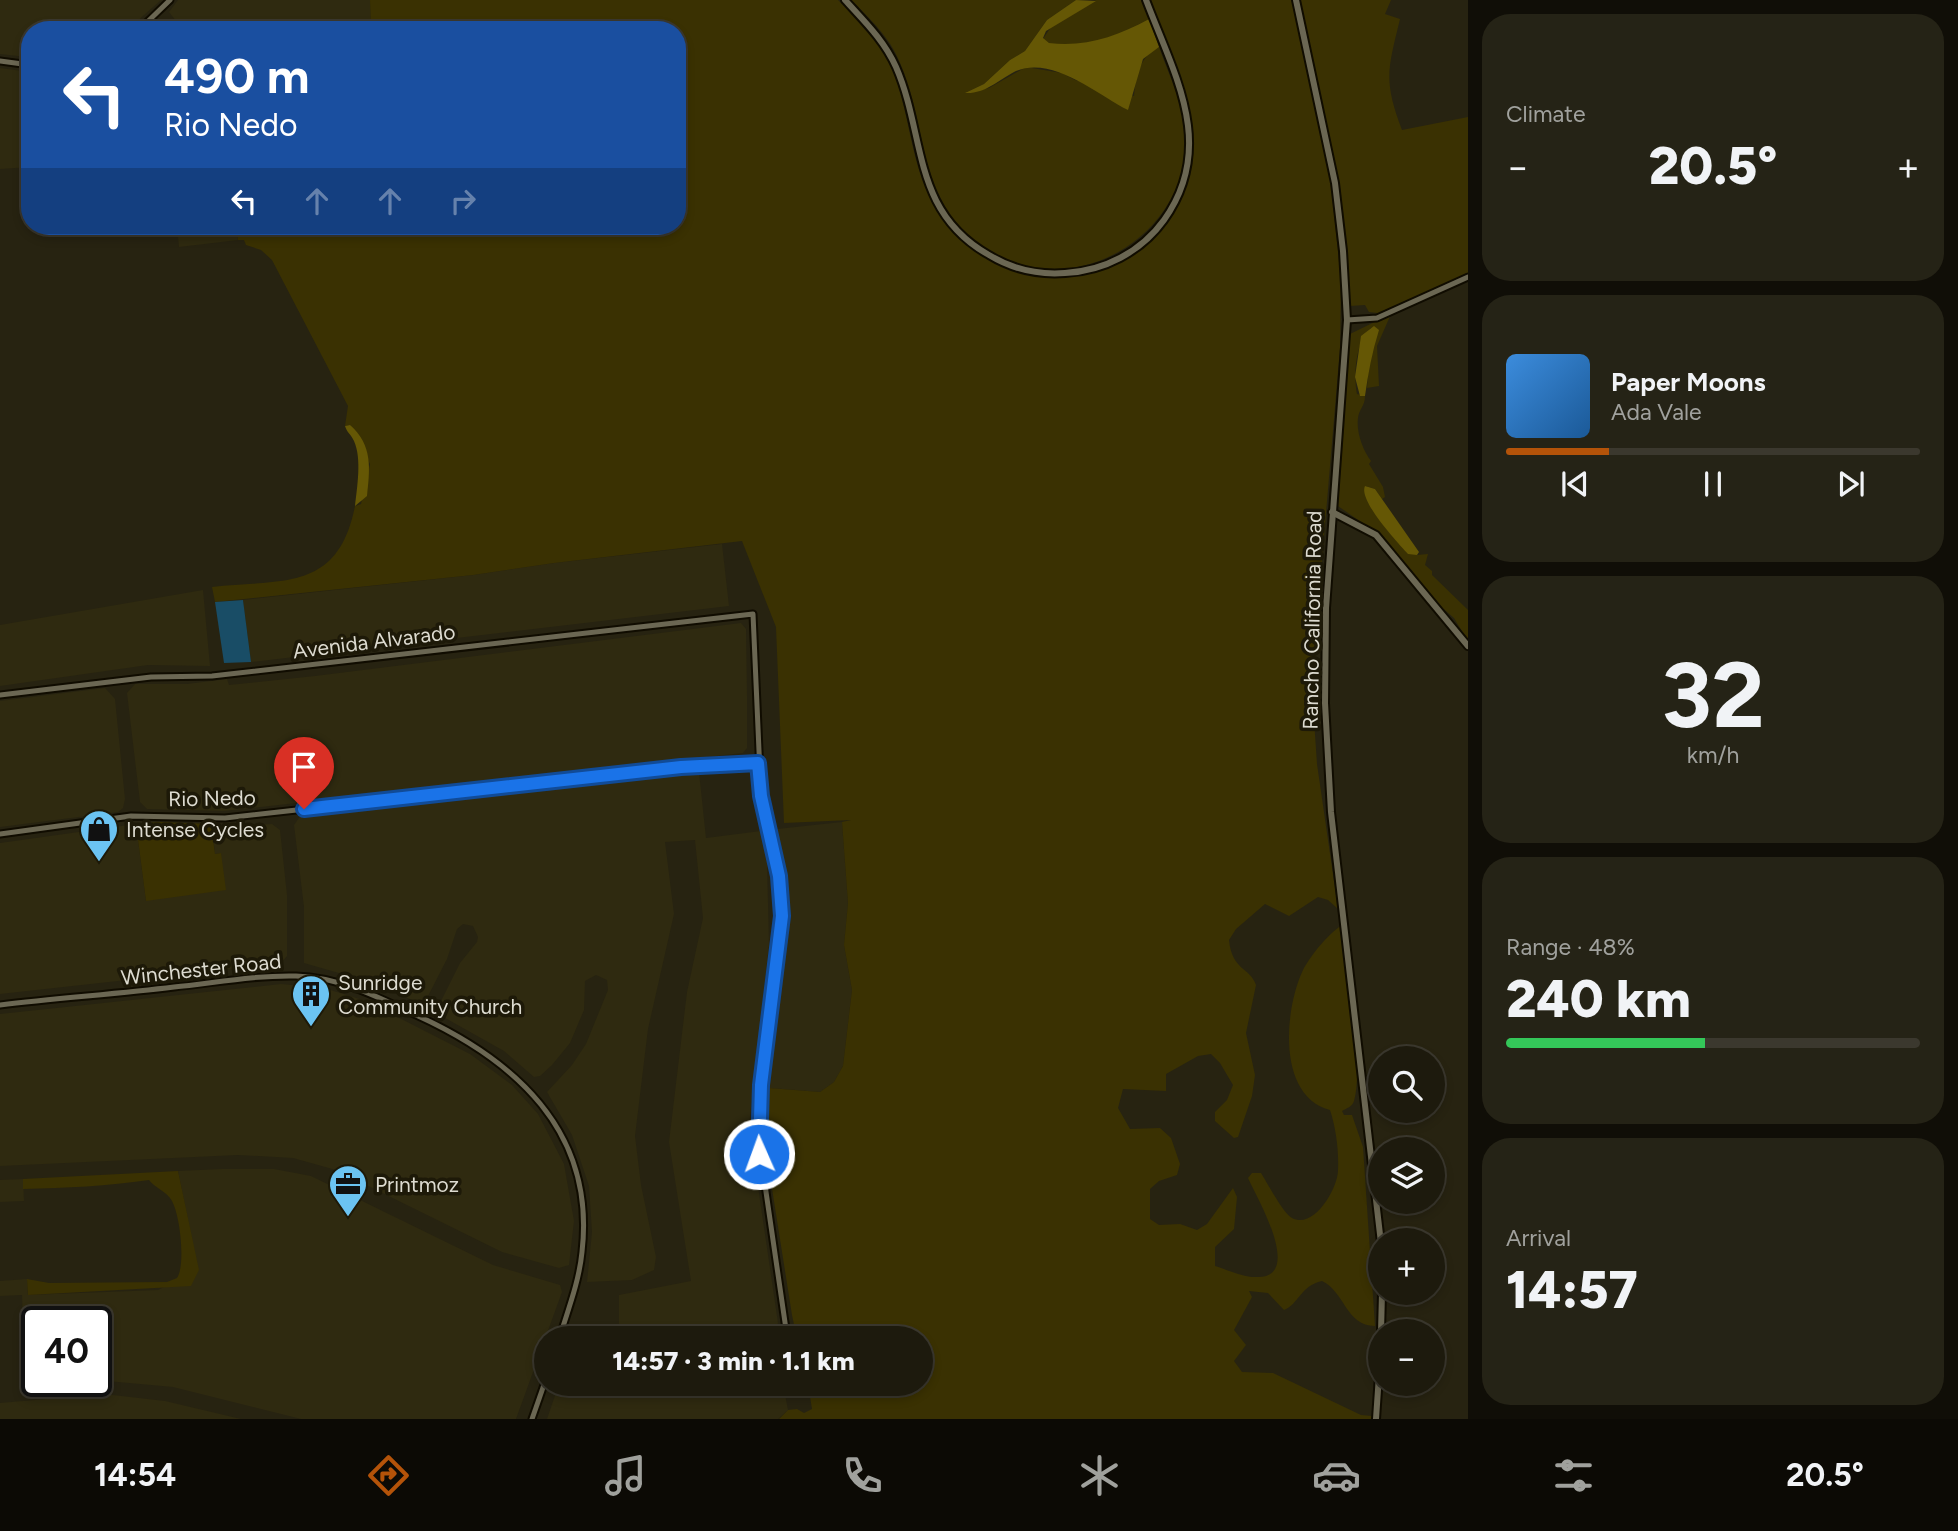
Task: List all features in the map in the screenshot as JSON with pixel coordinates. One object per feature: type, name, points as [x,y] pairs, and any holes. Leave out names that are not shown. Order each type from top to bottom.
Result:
[{"type":"main road","points":[[845,0],[875,33],[896,66],[923,168],[935,199],[949,221],[972,245],[997,260],[1026,270],[1057,274],[1090,270],[1135,248],[1170,212],[1186,173],[1191,146],[1189,121],[1146,0]]},
{"type":"main road","name":"Rancho California Road","points":[[1296,0],[1335,183],[1343,251],[1346,320],[1332,512],[1325,662],[1328,774],[1379,1228]]},
{"type":"main road","points":[[1332,512],[1376,535],[1468,646]]},
{"type":"main road","points":[[1376,1419],[1378,1396]]},
{"type":"street","points":[[148,21],[170,0]]},
{"type":"street","points":[[0,61],[21,64]]},
{"type":"street","points":[[1346,320],[1377,318],[1468,276]]},
{"type":"street","name":"Avenida Alvarado","points":[[0,695],[131,679],[212,676],[753,614],[758,763]]},
{"type":"street","points":[[758,763],[761,796],[779,876],[782,916],[761,1085],[758,1137],[786,1326]]},
{"type":"street","name":"Rio Nedo","points":[[0,834],[131,816],[225,818],[681,767],[758,763]]},
{"type":"street","name":"Winchester Road","points":[[0,1005],[296,976],[366,992],[487,1052],[515,1074],[541,1102],[562,1138],[575,1171],[581,1204],[582,1251],[578,1280],[563,1326]]},
{"type":"street","points":[[532,1419],[540,1396]]},
{"type":"shaded area","points":[[0,0],[161,0],[137,21],[21,21],[21,56],[0,54]]},
{"type":"shaded area","points":[[178,0],[370,0],[371,21],[176,21],[169,12]]},
{"type":"shaded area","points":[[370,0],[838,0],[883,51],[893,71],[921,175],[936,209],[949,228],[983,257],[1003,267],[1025,274],[1070,277],[1110,267],[1146,246],[1165,225],[1182,197],[1191,169],[1193,141],[1190,113],[1150,0],[1292,0],[1331,184],[1341,281],[1340,348],[1317,619],[1313,705],[1317,764],[1338,909],[1328,900],[1318,897],[1289,916],[1265,904],[1236,929],[1229,940],[1237,963],[1256,985],[1246,1033],[1255,1075],[1252,1096],[1238,1137],[1234,1138],[1215,1121],[1215,1112],[1227,1100],[1233,1085],[1220,1063],[1211,1054],[1198,1056],[1166,1074],[1166,1091],[1123,1089],[1118,1108],[1130,1129],[1160,1128],[1171,1138],[1180,1164],[1177,1175],[1159,1181],[1150,1189],[1150,1219],[1159,1225],[1180,1224],[1197,1230],[1207,1224],[1233,1188],[1237,1197],[1234,1229],[1215,1247],[1215,1266],[1247,1276],[1258,1277],[1271,1273],[1277,1264],[1277,1250],[1267,1217],[1248,1178],[1252,1173],[1261,1173],[1284,1210],[1292,1218],[1300,1220],[1316,1213],[1329,1196],[1337,1178],[1337,1147],[1330,1110],[1313,1102],[1301,1088],[1293,1070],[1289,1050],[1289,1028],[1303,970],[1320,945],[1342,925],[1354,1015],[1357,1085],[1354,1101],[1342,1111],[1344,1115],[1352,1115],[1363,1147],[1368,1228],[1368,1305],[1374,1305],[1375,1319],[1368,1319],[1368,1325],[1358,1321],[1330,1286],[1322,1281],[1309,1287],[1284,1310],[1268,1293],[1249,1291],[1252,1297],[1234,1330],[1246,1345],[1234,1361],[1242,1372],[1273,1373],[1361,1415],[1372,1416],[1372,1419],[779,1419],[788,1410],[797,1409],[804,1413],[812,1409],[810,1396],[933,1396],[933,1326],[794,1326],[767,1157],[769,1088],[820,1092],[834,1082],[843,1066],[852,990],[844,945],[848,903],[842,822],[851,820],[784,823],[776,627],[742,541],[473,575],[215,602],[212,587],[284,581],[304,576],[321,567],[335,554],[347,534],[355,506],[361,504],[370,464],[350,425],[345,426],[348,406],[272,260],[261,250],[246,245],[244,240],[238,240],[238,235],[686,235],[686,21],[371,21]]},
{"type":"shaded area","points":[[851,0],[1076,0],[1047,20],[1025,51],[1010,60],[984,84],[967,92],[989,88],[1026,67],[1062,73],[1075,80],[1134,96],[1143,62],[1159,47],[1181,107],[1186,132],[1180,179],[1164,210],[1142,235],[1114,254],[1082,266],[1048,270],[1015,264],[983,247],[961,228],[935,185],[909,88],[896,54],[879,29]]},
{"type":"shaded area","points":[[1076,0],[1096,1],[1046,31],[1043,38],[1049,43],[1088,42],[1125,31],[1149,19],[1159,47],[1143,59],[1128,110],[1073,78],[1043,68],[1014,72],[985,89],[965,93],[984,84],[1010,60],[1025,51],[1047,20]]},
{"type":"shaded area","points":[[1096,0],[1142,0],[1149,19],[1111,37],[1081,45],[1053,45],[1043,39],[1053,24]]},
{"type":"shaded area","points":[[1300,0],[1391,0],[1385,14],[1400,19],[1390,63],[1390,86],[1402,130],[1468,117],[1468,274],[1378,313],[1369,312],[1365,305],[1350,306],[1340,188]]},
{"type":"shaded area","points":[[0,68],[21,71],[21,168],[0,169]]},
{"type":"shaded area","points":[[178,235],[238,235],[238,240],[179,247]]},
{"type":"shaded area","points":[[1391,314],[1377,346],[1379,386],[1367,388],[1371,328],[1359,349],[1356,368],[1357,394],[1365,396],[1358,418],[1359,435],[1385,497],[1382,499],[1375,489],[1365,486],[1368,503],[1417,555],[1428,554],[1425,565],[1432,571],[1432,575],[1468,610],[1468,641],[1454,618],[1438,604],[1384,538],[1338,506],[1350,334]]},
{"type":"shaded area","points":[[1374,326],[1379,330],[1365,396],[1360,396],[1355,377],[1361,336]]},
{"type":"shaded area","points":[[350,425],[363,441],[369,467],[367,496],[355,506],[358,464],[354,441],[345,426]]},
{"type":"shaded area","points":[[1365,486],[1375,489],[1419,552],[1417,555],[1408,554],[1380,521],[1367,501]]},
{"type":"shaded area","points":[[722,544],[729,606],[251,662],[243,600]]},
{"type":"shaded area","points":[[203,590],[210,666],[148,665],[0,686],[0,625]]},
{"type":"shaded area","points":[[741,623],[746,629],[747,748],[743,753],[224,811],[147,809],[140,802],[127,693],[135,684],[187,684],[227,679],[229,685]]},
{"type":"shaded area","points":[[105,688],[115,699],[125,799],[123,808],[118,812],[0,827],[0,701]]},
{"type":"shaded area","points":[[699,772],[706,838],[761,831],[767,862],[769,945],[749,1125],[778,1323],[776,1326],[619,1326],[619,1295],[691,1281],[669,1142],[687,992],[703,918],[695,840],[665,842],[674,914],[648,1029],[635,1136],[641,1185],[656,1257],[654,1270],[632,1280],[587,1282],[592,1232],[589,1186],[572,1135],[547,1092],[572,1065],[586,1044],[608,990],[607,980],[596,975],[585,981],[584,1010],[570,1043],[552,1065],[540,1076],[534,1077],[504,1051],[438,1014],[438,1007],[460,963],[477,942],[478,937],[473,926],[463,924],[457,929],[447,959],[426,1000],[421,1004],[374,983],[304,963],[304,907],[294,825],[301,815]]},
{"type":"shaded area","points":[[842,822],[848,903],[844,945],[852,990],[843,1066],[834,1082],[820,1092],[769,1088],[788,914],[777,829]]},
{"type":"shaded area","points":[[136,824],[146,901],[221,853],[215,854],[212,828],[272,824],[280,830],[287,895],[287,956],[281,963],[0,994],[0,843]]},
{"type":"shaded area","points":[[136,824],[211,824],[215,854],[221,853],[226,890],[146,901]]},
{"type":"shaded area","points":[[281,984],[324,988],[366,1001],[470,1054],[512,1085],[538,1114],[564,1164],[574,1221],[569,1265],[559,1268],[502,1252],[336,1170],[293,1158],[238,1155],[0,1166],[0,1014]]},
{"type":"shaded area","points":[[274,1169],[311,1176],[493,1265],[560,1285],[562,1292],[550,1326],[534,1326],[534,1369],[516,1419],[301,1419],[173,1387],[112,1381],[112,1306],[22,1306],[22,1295],[0,1296],[0,1281],[27,1279],[28,1295],[158,1290],[198,1270],[178,1171]]},
{"type":"shaded area","points":[[178,1171],[199,1270],[191,1286],[28,1295],[27,1279],[49,1283],[167,1282],[177,1278],[181,1250],[174,1204],[168,1195],[149,1180],[23,1189],[23,1179]]},
{"type":"shaded area","points":[[23,1179],[24,1201],[0,1202],[0,1180]]},
{"type":"shaded area","points":[[112,1395],[165,1401],[241,1419],[0,1419],[0,1403]]},
{"type":"shaded area","points":[[555,1396],[785,1396],[788,1410],[778,1419],[547,1419]]},
{"type":"water","points":[[243,600],[251,662],[224,663],[215,602]]},
{"type":"place","name":"Intense Cycles","points":[[99,863]]},
{"type":"place","name":"Sunridge Community Church","points":[[311,1028]]},
{"type":"place","name":"Printmoz","points":[[348,1218]]},
{"type":"route","points":[[304,809],[681,767],[758,763],[761,796],[782,896],[782,916],[758,1118],[759,1154]]}]
